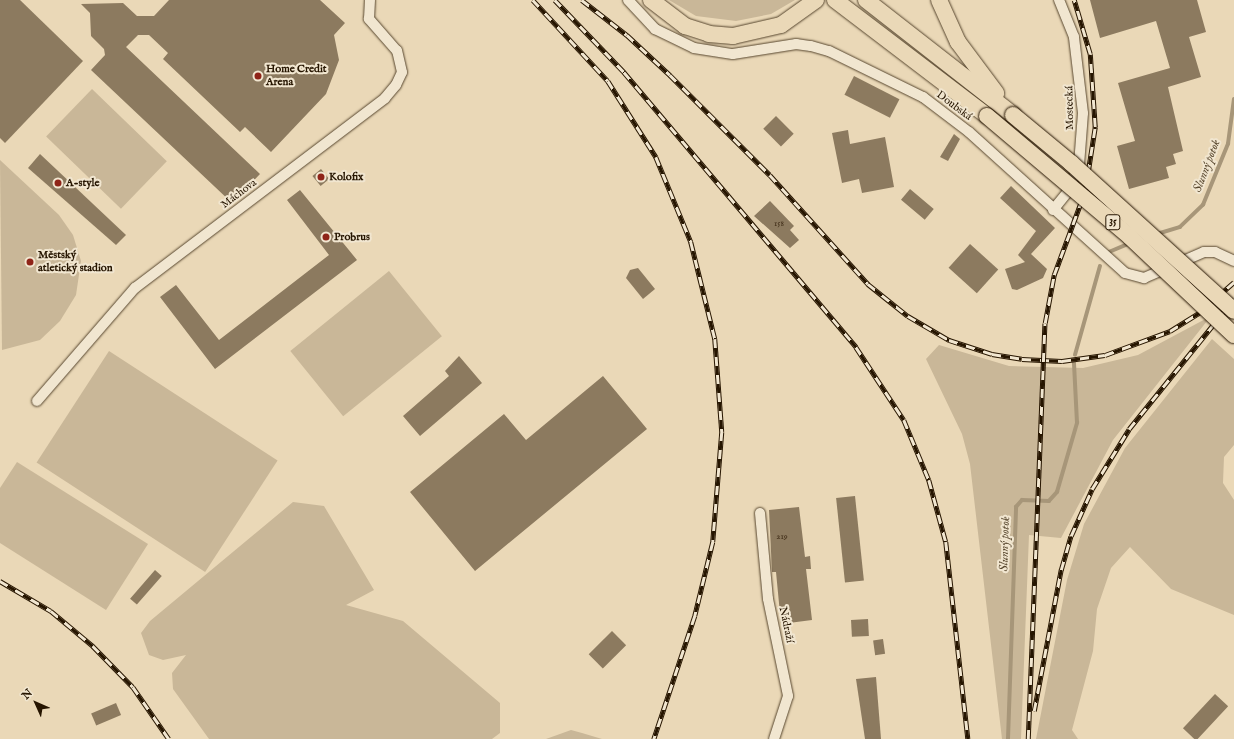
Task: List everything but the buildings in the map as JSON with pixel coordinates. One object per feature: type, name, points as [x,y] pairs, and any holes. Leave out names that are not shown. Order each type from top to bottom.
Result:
[{"type":"highway","name":"35","points":[[835,0],[987,116],[1124,232],[1234,335]]},
{"type":"highway","name":"35","points":[[866,0],[999,101],[1013,115],[1089,179],[1234,310]]},
{"type":"highway","name":"35","points":[[939,0],[958,42],[999,101]]},
{"type":"highway","points":[[652,2],[691,28],[733,36],[770,30],[812,2]]},
{"type":"street","name":"Máchova","points":[[37,401],[135,288],[385,98],[396,85],[402,72],[396,51],[369,18],[370,0]]},
{"type":"street","name":"Doubská","points":[[628,0],[655,29],[682,44],[710,52],[733,54],[796,44],[836,54],[923,97],[944,112],[1113,264],[1137,278],[1204,252],[1214,252],[1234,261]]},
{"type":"street","name":"Mostecká","points":[[1053,210],[1075,178],[1082,146],[1079,64],[1074,37],[1059,0]]},
{"type":"street","name":"Nádraží","points":[[760,512],[768,599],[788,696],[774,739]]},
{"type":"shaded area","points":[[669,0],[795,0],[771,14],[736,21],[696,16]]},
{"type":"shaded area","points":[[92,89],[167,161],[121,209],[46,136]]},
{"type":"shaded area","points":[[0,160],[59,215],[73,235],[81,261],[76,295],[60,321],[40,340],[2,350]]},
{"type":"shaded area","points":[[389,271],[442,336],[343,416],[290,351]]},
{"type":"shaded area","points":[[1211,316],[1113,440],[1061,538],[1029,535],[1021,739],[1002,739],[970,464],[962,434],[926,359],[939,345],[1009,366],[1083,368],[1138,355]]},
{"type":"shaded area","points":[[1212,339],[1234,359],[1234,445],[1224,457],[1223,483],[1234,500],[1234,615],[1171,589],[1130,547],[1111,568],[1097,609],[1093,651],[1072,730],[1078,739],[1036,739],[1067,580],[1084,524],[1125,448]]},
{"type":"shaded area","points":[[109,351],[278,460],[205,572],[37,463]]},
{"type":"shaded area","points":[[17,462],[148,544],[106,610],[0,543],[0,488]]},
{"type":"shaded area","points":[[293,502],[324,506],[374,590],[346,605],[403,621],[500,703],[500,733],[492,739],[209,739],[173,689],[172,673],[186,655],[163,660],[149,655],[141,633],[150,621]]},
{"type":"shaded area","points":[[571,730],[582,733],[602,739],[546,739]]},
{"type":"waterway","name":"Slunný potok","points":[[1157,234],[1180,227],[1203,205],[1228,144],[1234,99]]},
{"type":"waterway","name":"Slunný potok","points":[[1109,252],[1130,243]]},
{"type":"waterway","name":"Slunný potok","points":[[1075,355],[1100,266]]},
{"type":"waterway","name":"Slunný potok","points":[[1008,739],[1016,507],[1022,500],[1049,501],[1057,492],[1077,423],[1074,363]]},
{"type":"railway","points":[[533,0],[608,81],[656,157],[691,242],[715,339],[722,432],[713,542],[695,616],[654,739]]},
{"type":"railway","points":[[555,0],[624,72],[856,347],[904,420],[929,480],[946,542],[968,739]]},
{"type":"railway","points":[[582,0],[627,35],[670,75],[770,175],[868,284],[908,316],[949,340],[992,354],[1022,359],[1062,361],[1105,355],[1170,331],[1200,312],[1234,282]]},
{"type":"railway","points":[[1028,739],[1045,323],[1054,275],[1085,191],[1095,127],[1090,54],[1074,0]]},
{"type":"railway","points":[[1034,711],[1061,570],[1071,536],[1092,489],[1129,429],[1234,299]]},
{"type":"railway","points":[[0,581],[51,611],[93,646],[133,687],[169,739]]},
{"type":"place","name":"Home Credit Arena","points":[[258,76]]},
{"type":"place","name":"Kolofix","points":[[321,177]]},
{"type":"place","name":"A-style","points":[[58,183]]},
{"type":"place","name":"Probrus","points":[[326,237]]},
{"type":"place","name":"Městský atletický stadion","points":[[30,262]]}]
